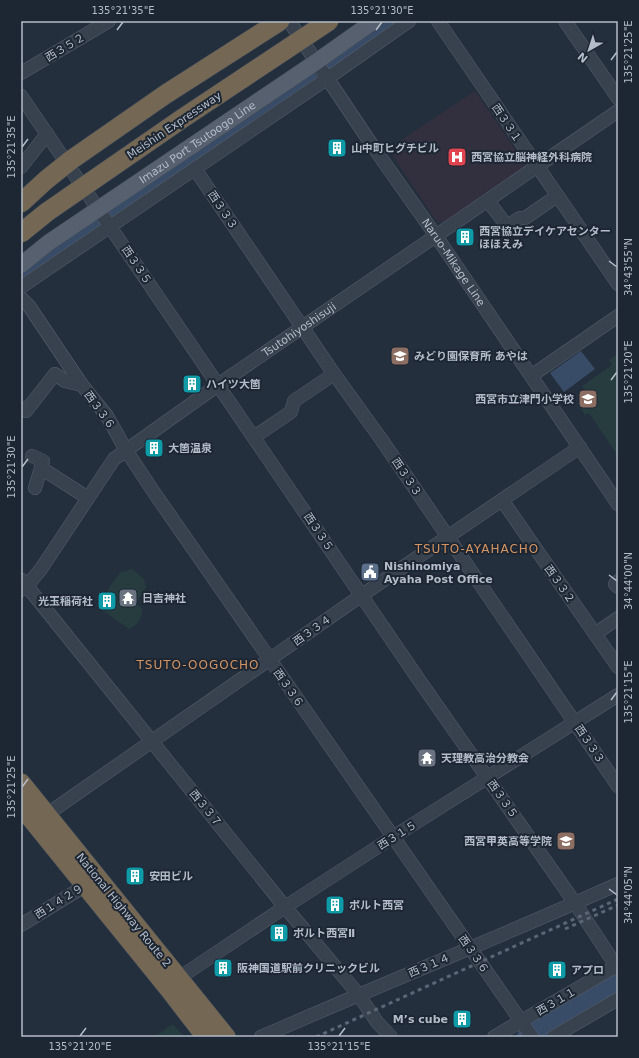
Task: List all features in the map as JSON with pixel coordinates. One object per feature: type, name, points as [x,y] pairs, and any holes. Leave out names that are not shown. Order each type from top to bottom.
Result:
[{"type":"highway","points":[[21,203],[71,160],[166,94],[280,21]]},
{"type":"highway","name":"Meishin Expressway","points":[[21,233],[47,212],[170,127],[329,21]]},
{"type":"highway","name":"National Highway Route 2","points":[[21,783],[46,815],[90,880],[169,989],[200,1035]]},
{"type":"highway","name":"National Highway Route 2","points":[[21,806],[179,978],[226,1037]]},
{"type":"main road","name":"Imazu Port Tsutoogo Line","points":[[21,265],[48,243],[105,218],[374,21]]},
{"type":"street","name":"西３５２","points":[[21,74],[108,21]]},
{"type":"street","name":"Naruo-Mikage Line","points":[[290,21],[374,148],[436,236],[618,504]]},
{"type":"street","points":[[21,287],[105,218],[195,168],[409,21]]},
{"type":"street","name":"西３３１","points":[[438,21],[618,284]]},
{"type":"street","points":[[565,21],[618,98]]},
{"type":"street","name":"西３３５","points":[[21,96],[617,966]]},
{"type":"street","name":"Tsutohiyoshisuji","points":[[23,585],[41,569],[114,459],[218,385],[618,111]]},
{"type":"street","points":[[21,167],[47,134]]},
{"type":"street","name":"西３３３","points":[[195,168],[334,374],[381,439],[618,786]]},
{"type":"street","points":[[488,201],[507,226],[520,218],[525,218],[557,196]]},
{"type":"street","name":"西３３６","points":[[21,298],[29,306],[82,385],[107,416],[126,450],[153,492],[532,1037]]},
{"type":"street","points":[[531,376],[618,316]]},
{"type":"street","points":[[24,409],[55,374],[65,380],[82,385]]},
{"type":"street","points":[[254,436],[291,412],[294,400],[334,374]]},
{"type":"street","name":"西３３４","points":[[46,815],[362,595],[580,447]]},
{"type":"street","points":[[32,456],[43,461],[35,488]]},
{"type":"street","points":[[41,468],[88,498]]},
{"type":"street","name":"西３３２","points":[[502,500],[618,667]]},
{"type":"street","points":[[618,581],[615,584],[618,587]]},
{"type":"street","name":"西３３７","points":[[23,585],[152,741],[285,907],[358,994],[377,1022],[391,1037]]},
{"type":"street","points":[[595,634],[618,618]]},
{"type":"street","name":"西３１５","points":[[179,978],[393,837],[618,696]]},
{"type":"street","name":"西１４２９","points":[[21,925],[90,880]]},
{"type":"street","name":"西３１４","points":[[261,1037],[358,994],[618,884]]},
{"type":"street","name":"西３１１","points":[[494,1037],[617,966]]},
{"type":"street","points":[[553,1037],[618,999]]},
{"type":"shaded area","name":"西宮協立脳神経外科病院","points":[[475,91],[527,166],[447,222],[437,222],[388,149]]},
{"type":"green space","points":[[618,354],[618,456],[589,413],[585,415],[578,404],[589,396],[582,386],[612,365],[609,360]]},
{"type":"green space","name":"日吉神社","points":[[132,569],[144,579],[146,587],[136,604],[142,608],[141,618],[129,629],[105,612],[100,603],[121,572]]},
{"type":"green space","points":[[173,1024],[184,1037],[154,1037]]},
{"type":"water","points":[[581,351],[595,369],[564,392],[550,373]]},
{"type":"waterway","points":[[333,63],[393,21]]},
{"type":"waterway","points":[[21,279],[308,80]]},
{"type":"waterway","points":[[526,1037],[618,982]]},
{"type":"railway","points":[[316,1037],[618,899]]},
{"type":"railway","points":[[565,929],[618,905]]},
{"type":"place","name":"山中町ヒグチビル","points":[[337,148]]},
{"type":"place","name":"西宮協立脳神経外科病院","points":[[457,157]]},
{"type":"place","name":"西宮協立デイケアセンター ほほえみ","points":[[465,237]]},
{"type":"place","name":"みどり園保育所 あやは","points":[[400,356]]},
{"type":"place","name":"ハイツ大箇","points":[[192,384]]},
{"type":"place","name":"西宮市立津門小学校","points":[[588,399]]},
{"type":"place","name":"大箇温泉","points":[[154,448]]},
{"type":"place","name":"Nishinomiya Ayaha Post Office","points":[[370,572]]},
{"type":"place","name":"日吉神社","points":[[128,598]]},
{"type":"place","name":"光玉稲荷社","points":[[107,601]]},
{"type":"place","name":"天理教高治分教会","points":[[427,758]]},
{"type":"place","name":"西宮甲英高等学院","points":[[566,841]]},
{"type":"place","name":"安田ビル","points":[[135,876]]},
{"type":"place","name":"ポルト西宮","points":[[335,905]]},
{"type":"place","name":"ポルト西宮Ⅱ","points":[[279,933]]},
{"type":"place","name":"阪神国道駅前クリニックビル","points":[[223,968]]},
{"type":"place","name":"アプロ","points":[[557,970]]},
{"type":"place","name":"M’s cube","points":[[462,1019]]},
{"type":"district","name":"TSUTO-AYAHACHO","points":[[477,549]]},
{"type":"district","name":"TSUTO-OOGOCHO","points":[[198,665]]}]
